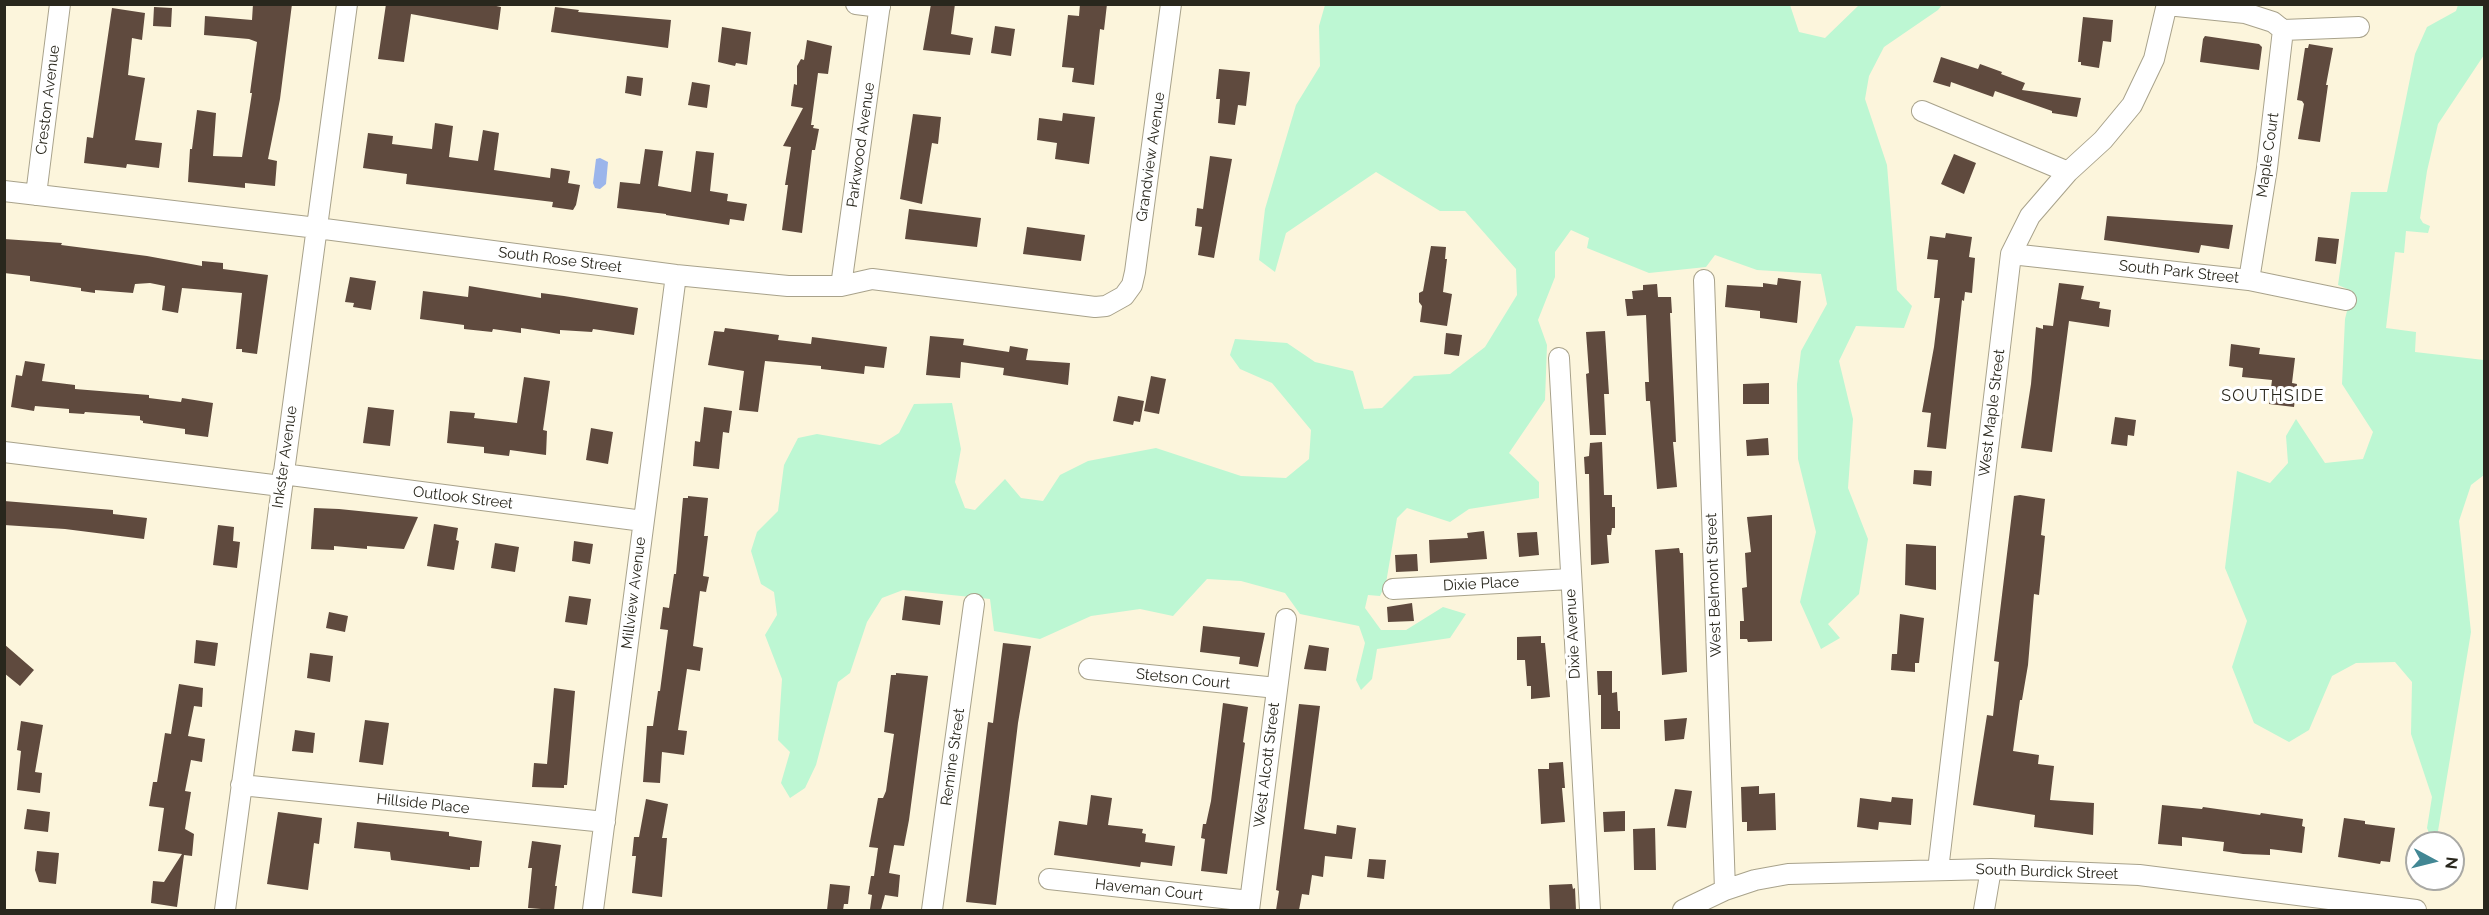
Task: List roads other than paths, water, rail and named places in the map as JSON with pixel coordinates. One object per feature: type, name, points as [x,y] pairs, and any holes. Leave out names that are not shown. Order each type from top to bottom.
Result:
[{"type":"street","name":"Creston Avenue","points":[[36,195],[60,4]]},
{"type":"street","name":"Inkster Avenue","points":[[225,910],[347,4]]},
{"type":"street","points":[[856,4],[880,6]]},
{"type":"street","name":"Grandview Avenue","points":[[1115,302],[1124,296],[1132,285],[1136,264],[1171,4]]},
{"type":"street","points":[[2167,5],[2245,13],[2273,22],[2283,30],[2359,27]]},
{"type":"street","name":"West Maple Street","points":[[1938,870],[2011,254],[2030,216],[2068,172],[2103,140],[2132,105],[2154,59],[2167,5]]},
{"type":"street","name":"Parkwood Avenue","points":[[842,285],[880,6]]},
{"type":"street","name":"Maple Court","points":[[2249,280],[2267,168],[2283,30]]},
{"type":"street","points":[[1922,111],[2068,172]]},
{"type":"street","name":"South Rose Street","points":[[4,191],[317,228],[676,275],[788,286],[842,285],[872,279],[1095,307],[1115,302]]},
{"type":"street","name":"South Park Street","points":[[2011,254],[2249,280],[2346,300]]},
{"type":"street","name":"Millview Avenue","points":[[593,910],[676,275]]},
{"type":"street","name":"West Belmont Street","points":[[1704,280],[1725,890]]},
{"type":"street","name":"Dixie Avenue","points":[[1559,358],[1590,910]]},
{"type":"street","name":"Outlook Street","points":[[4,452],[282,480],[644,521]]},
{"type":"street","name":"Dixie Place","points":[[1393,589],[1570,579]]},
{"type":"street","name":"Remine Street","points":[[932,910],[974,604]]},
{"type":"street","name":"West Alcott Street","points":[[1249,906],[1286,619]]},
{"type":"street","name":"Stetson Court","points":[[1089,669],[1277,688]]},
{"type":"street","name":"Hillside Place","points":[[241,785],[605,822]]},
{"type":"street","points":[[1984,910],[1990,869]]},
{"type":"street","name":"South Burdick Street","points":[[1694,908],[1725,890],[1755,880],[1788,874],[1990,869],[2139,875],[2416,910]]},
{"type":"street","name":"Haveman Court","points":[[1048,879],[1249,906]]},
{"type":"water","points":[[600,158],[608,162],[606,184],[600,189],[595,188],[593,183],[596,159]]},
{"type":"district","name":"SOUTHSIDE","points":[[2273,396]]}]
